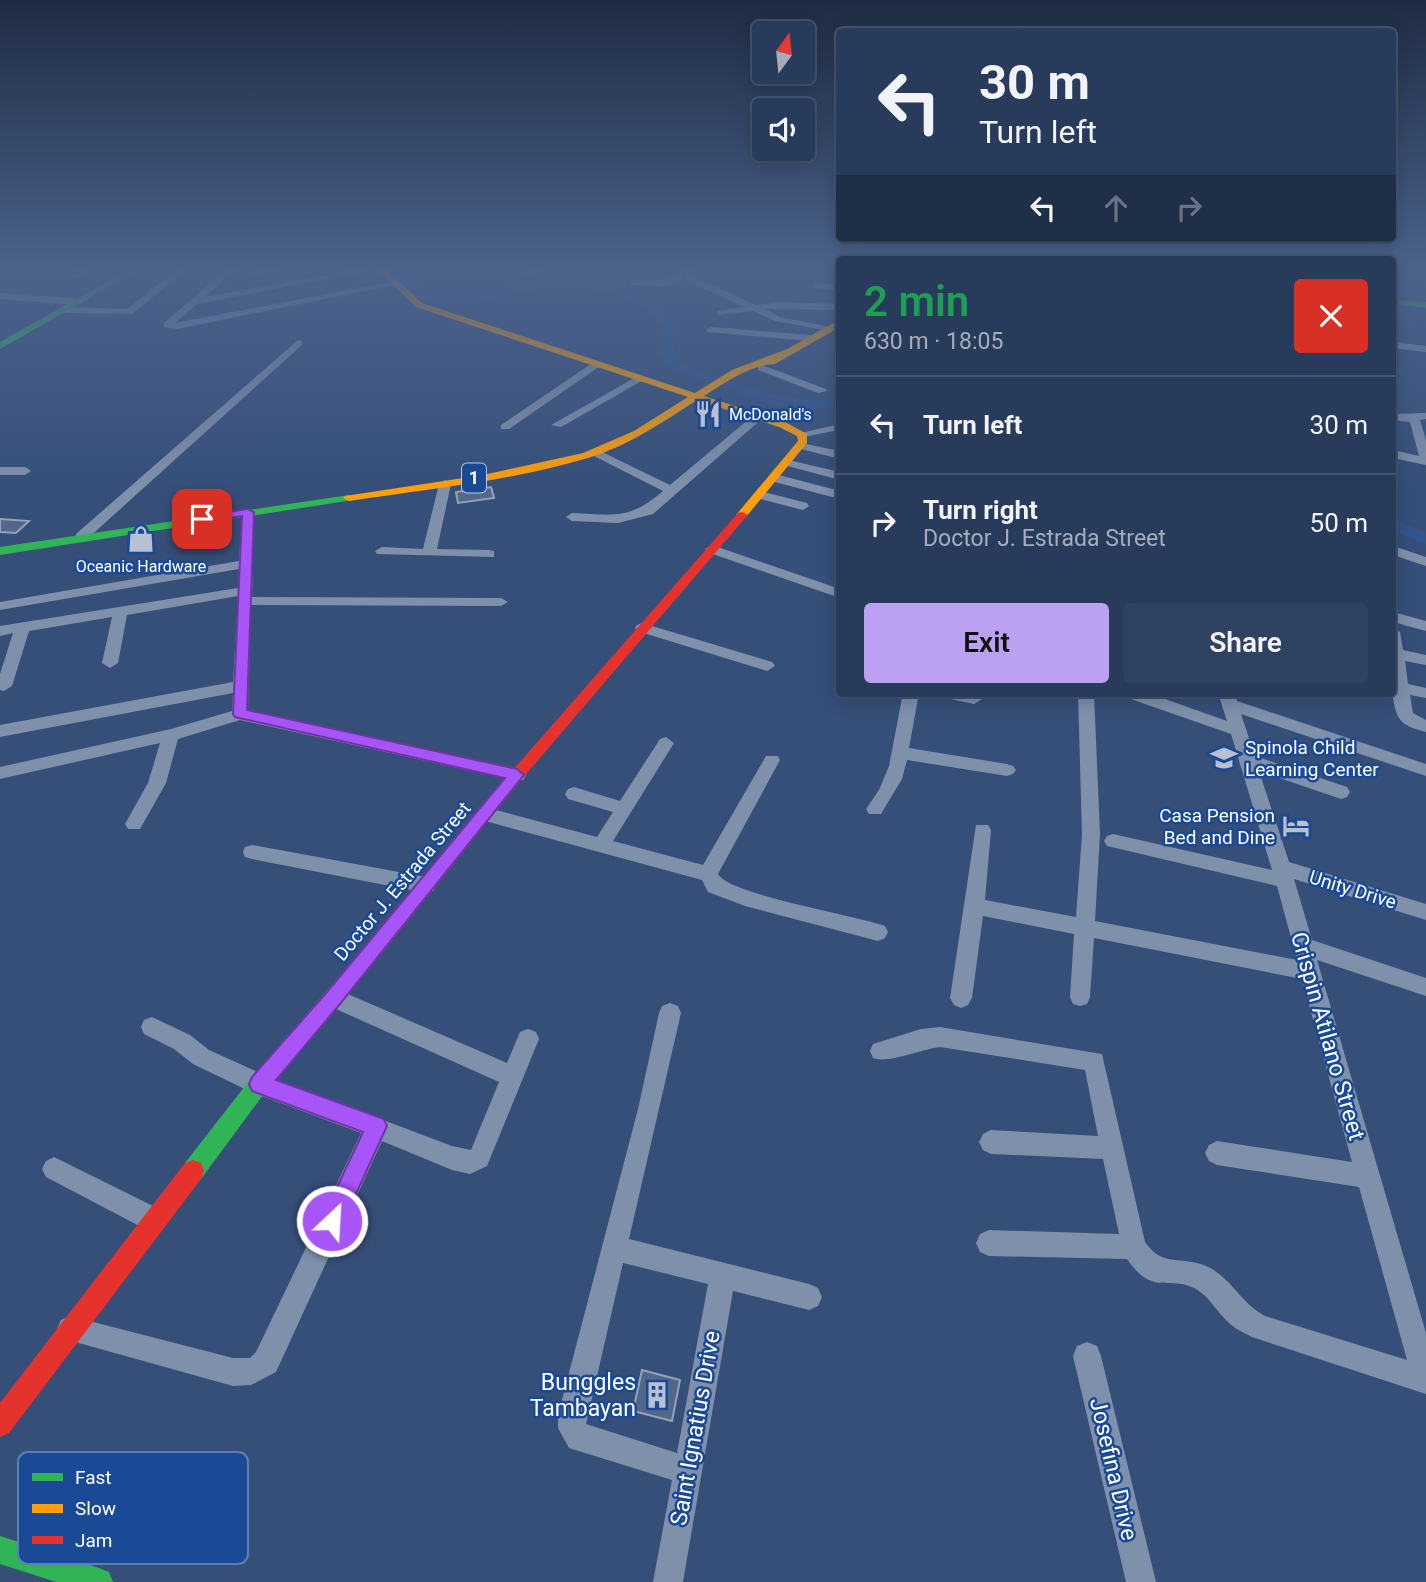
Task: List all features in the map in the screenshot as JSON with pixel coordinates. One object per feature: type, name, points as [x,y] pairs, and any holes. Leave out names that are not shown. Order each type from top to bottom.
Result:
[{"type":"main road","points":[[527,341],[703,395],[759,416],[801,440]]},
{"type":"main road","name":"1","points":[[69,539],[444,484],[594,453],[738,376],[762,368],[805,341]]},
{"type":"main road","name":"1","points":[[738,376],[751,364],[787,352]]},
{"type":"main road","name":"Doctor J. Estrada Street","points":[[0,1424],[259,1084],[334,998],[642,628],[775,478],[801,440]]},
{"type":"main road","points":[[0,549],[47,539],[69,539]]},
{"type":"main road","points":[[0,1550],[18,1556]]},
{"type":"main road","points":[[43,1564],[99,1582]]},
{"type":"street","points":[[69,539],[298,343]]},
{"type":"street","points":[[1396,345],[1426,349]]},
{"type":"street","points":[[505,427],[597,364]]},
{"type":"street","points":[[762,368],[822,391]]},
{"type":"street","points":[[557,425],[642,378]]},
{"type":"street","points":[[572,517],[598,520],[631,517],[648,511],[759,416]]},
{"type":"street","points":[[1396,417],[1420,418],[1426,461],[1396,455]]},
{"type":"street","points":[[801,440],[836,428]]},
{"type":"street","points":[[801,440],[836,453]]},
{"type":"street","points":[[594,453],[672,491]]},
{"type":"street","points":[[788,462],[836,475]]},
{"type":"street","points":[[0,471],[25,471]]},
{"type":"street","points":[[775,478],[836,494]]},
{"type":"street","points":[[429,553],[444,484]]},
{"type":"street","points":[[760,495],[803,506]]},
{"type":"street","points":[[240,714],[248,512]]},
{"type":"street","points":[[712,549],[836,593]]},
{"type":"street","points":[[382,551],[489,554]]},
{"type":"street","points":[[1396,551],[1426,562]]},
{"type":"street","points":[[0,606],[246,564]]},
{"type":"street","points":[[0,631],[120,611],[244,596],[501,603]]},
{"type":"street","points":[[110,663],[120,611]]},
{"type":"street","points":[[1396,618],[1426,625]]},
{"type":"street","points":[[4,686],[23,626]]},
{"type":"street","points":[[642,628],[766,666]]},
{"type":"street","points":[[1426,660],[1396,654],[1407,719],[1426,726]]},
{"type":"street","points":[[0,732],[240,686]]},
{"type":"street","points":[[1401,687],[1426,693]]},
{"type":"street","points":[[875,809],[890,790],[902,753],[910,697]]},
{"type":"street","points":[[965,697],[974,699]]},
{"type":"street","points":[[1080,997],[1091,834],[1086,697]]},
{"type":"street","points":[[1142,697],[1236,730]]},
{"type":"street","points":[[1227,698],[1426,770]]},
{"type":"street","name":"Crispin Atilano Street","points":[[1227,698],[1282,873],[1426,1380]]},
{"type":"street","points":[[0,773],[171,735],[240,714],[517,775]]},
{"type":"street","points":[[134,824],[157,783],[171,735]]},
{"type":"street","points":[[602,844],[666,743]]},
{"type":"street","points":[[902,753],[1007,770]]},
{"type":"street","points":[[708,874],[772,760]]},
{"type":"street","points":[[1246,760],[1341,792]]},
{"type":"street","points":[[574,794],[625,809]]},
{"type":"street","points":[[485,814],[708,874],[715,886],[745,898],[878,932]]},
{"type":"street","points":[[961,998],[975,906],[982,830]]},
{"type":"street","name":"Unity Drive","points":[[1113,841],[1282,873],[1426,912]]},
{"type":"street","points":[[252,852],[426,885]]},
{"type":"street","points":[[975,906],[1308,971]]},
{"type":"street","points":[[1303,946],[1426,988]]},
{"type":"street","points":[[334,998],[514,1077]]},
{"type":"street","points":[[670,1013],[649,1109],[572,1415],[572,1428],[579,1438],[687,1470]]},
{"type":"street","points":[[152,1027],[182,1042],[201,1057],[259,1084],[376,1126],[452,1158],[470,1162],[479,1158],[485,1150],[528,1039]]},
{"type":"street","points":[[881,1051],[921,1039],[940,1037],[1094,1061],[1134,1247],[1141,1259],[1156,1271],[1198,1276],[1214,1286],[1244,1319],[1261,1328],[1426,1380]]},
{"type":"street","points":[[70,1329],[233,1372],[249,1373],[259,1369],[266,1362],[376,1126]]},
{"type":"street","points":[[991,1142],[1113,1148]]},
{"type":"street","points":[[1217,1153],[1367,1176]]},
{"type":"street","points":[[54,1170],[154,1220]]},
{"type":"street","points":[[989,1243],[1134,1247]]},
{"type":"street","points":[[615,1248],[809,1297]]},
{"type":"street","name":"Saint Ignatius Drive","points":[[667,1582],[723,1275]]},
{"type":"street","name":"Josefina Drive","points":[[1087,1356],[1141,1582]]},
{"type":"building","points":[[491,487],[494,498],[458,503],[456,492]]},
{"type":"building","points":[[0,519],[29,521],[16,533],[0,532]]},
{"type":"building","name":"Bunggles Tambayan","points":[[642,1370],[680,1380],[672,1421],[633,1411]]},
{"type":"waterway","points":[[668,341],[667,353],[672,364],[785,403],[836,403]]},
{"type":"waterway","points":[[1396,526],[1426,538]]},
{"type":"traffic: fast","points":[[0,346],[9,341]]},
{"type":"traffic: fast","points":[[0,551],[349,498]]},
{"type":"traffic: fast","points":[[193,1171],[259,1084],[381,941]]},
{"type":"traffic: fast","points":[[0,1550],[18,1556]]},
{"type":"traffic: fast","points":[[43,1564],[99,1582]]},
{"type":"traffic: slow","points":[[528,341],[783,425],[802,434],[803,441],[742,515]]},
{"type":"traffic: slow","points":[[772,362],[809,341]]},
{"type":"traffic: slow","points":[[349,498],[483,478],[586,455],[638,433],[735,372],[787,352]]},
{"type":"traffic: jam","points":[[381,941],[517,775],[742,515]]},
{"type":"traffic: jam","points":[[0,1424],[193,1171]]},
{"type":"place","name":"McDonald's","points":[[708,414]]},
{"type":"place","name":"Oceanic Hardware","points":[[141,539]]},
{"type":"place","name":"Spinola Child Learning Center","points":[[1224,758]]},
{"type":"place","name":"Casa Pension Bed and Dine","points":[[1296,826]]},
{"type":"place","name":"Bunggles Tambayan","points":[[657,1395]]},
{"type":"route","points":[[202,519],[248,512],[240,714],[517,775],[334,998],[259,1084],[376,1126],[332,1221]]}]
